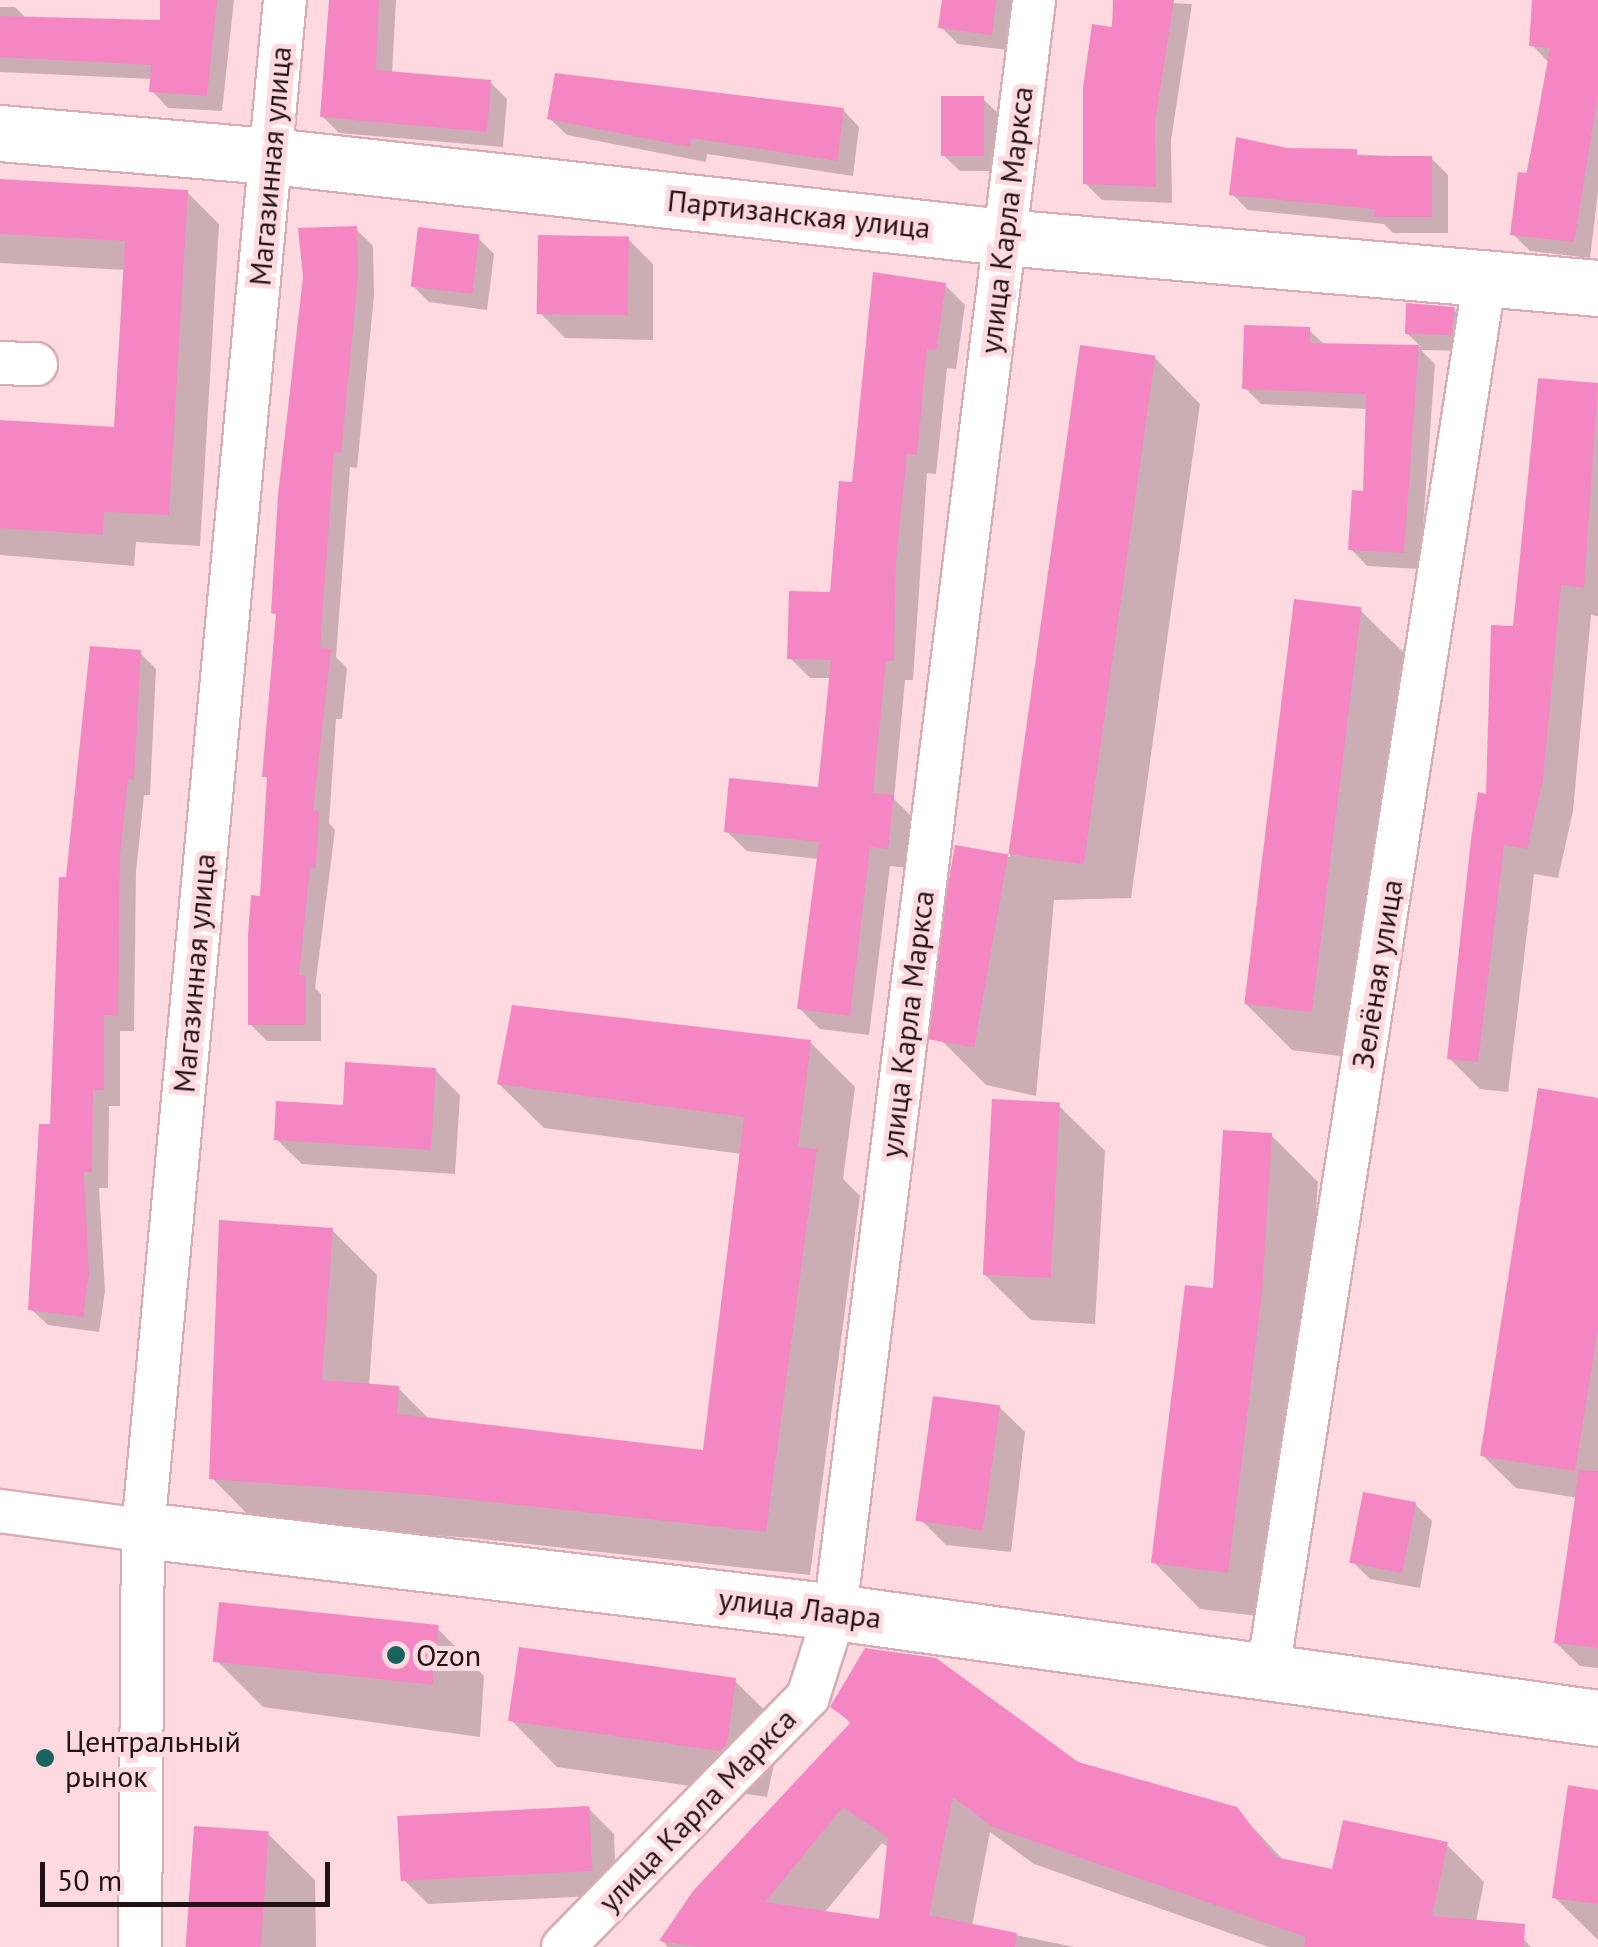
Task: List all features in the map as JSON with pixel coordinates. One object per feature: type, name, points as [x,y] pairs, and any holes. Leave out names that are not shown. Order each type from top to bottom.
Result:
[{"type":"street","name":"Магазинная улица","points":[[140,1947],[142,1530],[285,0]]},
{"type":"street","name":"улица Карла Маркса","points":[[563,1947],[808,1697],[835,1612],[1034,0]]},
{"type":"street","name":"Партизанская улица","points":[[0,134],[270,156],[1003,236],[1598,288]]},
{"type":"street","name":"Зелёная улица","points":[[1268,1671],[1485,277]]},
{"type":"street","name":"улица Лаара","points":[[0,1510],[835,1612],[1598,1718]]},
{"type":"building","points":[[160,0],[217,0],[207,96],[149,92],[151,65],[0,57],[0,16],[160,20]]},
{"type":"building","points":[[329,0],[379,0],[376,70],[491,80],[487,132],[320,117]]},
{"type":"building","points":[[942,0],[996,0],[992,35],[938,28]]},
{"type":"building","points":[[1113,0],[1174,0],[1155,122],[1156,187],[1083,184],[1083,88],[1092,24],[1112,27]]},
{"type":"building","points":[[1532,0],[1598,0],[1598,94],[1574,242],[1510,235],[1518,172],[1527,173],[1550,48],[1529,46]]},
{"type":"building","points":[[555,73],[844,108],[837,161],[691,138],[690,147],[547,119]]},
{"type":"building","points":[[941,96],[984,96],[984,156],[941,156]]},
{"type":"building","points":[[1236,137],[1287,148],[1357,149],[1357,156],[1432,156],[1432,217],[1374,217],[1374,209],[1229,195]]},
{"type":"building","points":[[0,179],[188,190],[169,515],[104,512],[103,535],[0,528],[0,420],[114,427],[125,241],[0,234]]},
{"type":"building","points":[[357,226],[358,278],[341,453],[334,452],[320,648],[331,649],[313,810],[319,811],[316,868],[310,867],[299,975],[305,975],[305,1025],[248,1025],[248,935],[251,895],[260,896],[267,777],[262,777],[276,614],[271,613],[278,495],[303,277],[298,228]]},
{"type":"building","points":[[418,227],[480,235],[472,294],[411,287]]},
{"type":"building","points":[[538,235],[629,237],[628,316],[537,314]]},
{"type":"building","points":[[873,272],[946,283],[936,350],[927,349],[917,455],[907,454],[896,560],[894,661],[886,661],[873,793],[894,795],[888,849],[870,847],[850,1016],[797,1009],[819,842],[724,832],[729,778],[818,787],[831,660],[787,659],[789,591],[830,592],[839,481],[852,482]]},
{"type":"building","points":[[1406,303],[1455,307],[1451,335],[1405,334]]},
{"type":"building","points":[[1244,325],[1310,327],[1310,343],[1419,345],[1404,553],[1348,550],[1352,490],[1363,491],[1366,394],[1242,389]]},
{"type":"building","points":[[1080,345],[1155,356],[1084,865],[1008,854]]},
{"type":"building","points":[[1538,378],[1598,383],[1584,588],[1561,585],[1543,780],[1527,849],[1504,845],[1478,1062],[1447,1059],[1478,792],[1486,794],[1491,625],[1513,626]]},
{"type":"building","points":[[1294,599],[1361,607],[1312,1012],[1244,1004]]},
{"type":"building","points":[[90,646],[141,650],[134,780],[128,779],[120,854],[118,1016],[104,1015],[104,1090],[93,1090],[92,1172],[84,1172],[89,1273],[83,1317],[28,1310],[39,1124],[50,1124],[59,877],[66,877]]},
{"type":"building","points":[[955,845],[1008,854],[974,1047],[921,1038]]},
{"type":"building","points":[[512,1005],[811,1040],[798,1147],[817,1149],[766,1532],[427,1495],[209,1479],[219,1220],[333,1228],[322,1380],[399,1386],[397,1414],[703,1450],[744,1117],[497,1084]]},
{"type":"building","points":[[345,1062],[436,1068],[431,1150],[274,1140],[276,1101],[343,1105]]},
{"type":"building","points":[[1538,1088],[1598,1098],[1598,1329],[1575,1471],[1480,1456]]},
{"type":"building","points":[[992,1099],[1060,1103],[1051,1278],[983,1275]]},
{"type":"building","points":[[1223,1130],[1272,1133],[1262,1293],[1228,1573],[1151,1563],[1185,1285],[1213,1288]]},
{"type":"building","points":[[933,1396],[1000,1405],[983,1530],[915,1521]]},
{"type":"building","points":[[1579,1470],[1598,1471],[1598,1648],[1554,1643]]},
{"type":"building","points":[[1363,1492],[1416,1502],[1402,1573],[1349,1563]]},
{"type":"building","points":[[219,1602],[439,1625],[433,1685],[213,1662]]},
{"type":"building","points":[[519,1647],[736,1678],[727,1744],[720,1751],[508,1721]]},
{"type":"building","points":[[865,1648],[936,1658],[1078,1762],[1237,1807],[1275,1857],[1332,1869],[1343,1820],[1448,1842],[1432,1916],[1525,1924],[1524,1947],[1304,1947],[1306,1937],[993,1827],[953,1797],[929,1915],[1017,1933],[1015,1947],[699,1947],[659,1941],[693,1891],[851,1722],[830,1707]],"holes":[[[843,1807],[888,1837],[879,1919],[765,1902]]]},
{"type":"building","points":[[1568,1785],[1598,1790],[1598,1904],[1552,1898]]},
{"type":"building","points":[[589,1806],[592,1871],[401,1881],[397,1816]]},
{"type":"building","points":[[194,1826],[269,1831],[261,1947],[186,1947]]},
{"type":"place","name":"Ozon","points":[[396,1655]]},
{"type":"place","name":"Центральный рынок","points":[[45,1758]]}]
